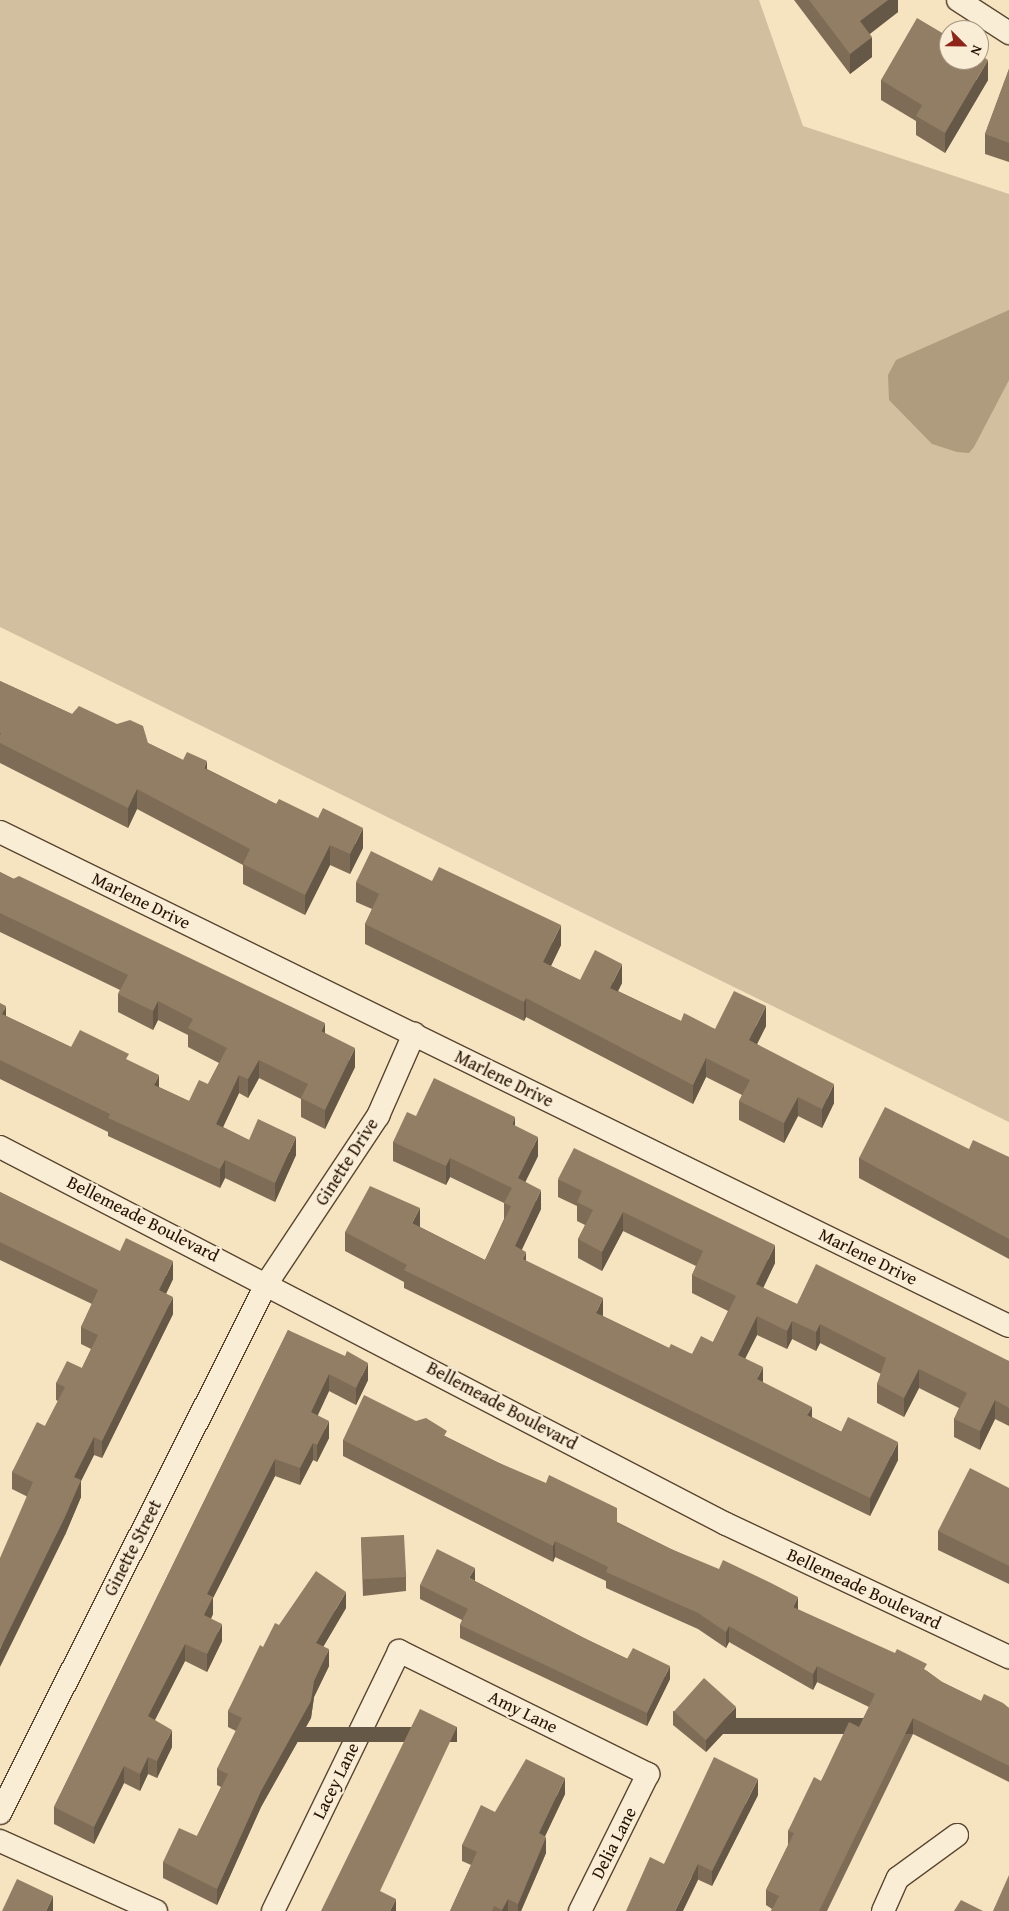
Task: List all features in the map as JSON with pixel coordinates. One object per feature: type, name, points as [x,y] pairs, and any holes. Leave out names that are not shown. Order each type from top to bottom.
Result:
[{"type":"street","points":[[958,0],[1009,33]]},
{"type":"street","name":"Marlene Drive","points":[[0,832],[1009,1326]]},
{"type":"street","name":"Ginette Drive","points":[[267,1283],[378,1116],[414,1034]]},
{"type":"street","name":"Bellemeade Boulevard","points":[[0,1147],[267,1283],[726,1524],[1009,1657]]},
{"type":"street","name":"Ginette Street","points":[[0,1813],[267,1283]]},
{"type":"street","name":"Amy Lane","points":[[399,1651],[648,1774]]},
{"type":"street","name":"Lacey Lane","points":[[273,1911],[399,1651]]},
{"type":"street","name":"Delia Lane","points":[[580,1911],[648,1774]]},
{"type":"street","points":[[883,1911],[898,1878],[957,1835]]},
{"type":"street","points":[[0,1841],[156,1911]]},
{"type":"shaded area","points":[[0,0],[759,0],[803,126],[1009,194],[1009,1122],[0,627]]},
{"type":"shaded area","points":[[1009,310],[1009,380],[974,447],[969,453],[957,452],[932,444],[889,400],[888,375],[896,360]]},
{"type":"building","points":[[809,0],[888,0],[860,21],[872,37],[850,54]]},
{"type":"building","points":[[917,18],[939,31],[939,70],[982,70],[945,133],[916,116],[922,105],[881,80]]},
{"type":"building","points":[[1009,69],[1009,143],[985,134]]},
{"type":"building","points":[[0,681],[72,714],[79,706],[117,724],[130,720],[143,726],[148,743],[183,760],[187,752],[207,761],[204,768],[276,804],[279,799],[318,818],[323,808],[363,828],[350,854],[330,845],[305,895],[243,864],[250,849],[137,789],[128,808],[0,743]]},
{"type":"building","points":[[371,851],[432,881],[439,867],[561,925],[543,962],[580,980],[595,950],[622,964],[610,988],[681,1021],[684,1013],[715,1029],[734,991],[766,1006],[749,1040],[834,1084],[822,1109],[798,1097],[784,1123],[739,1101],[750,1080],[706,1058],[693,1085],[526,998],[524,1002],[365,924],[379,894],[356,882]]},
{"type":"building","points":[[0,872],[13,879],[19,876],[325,1023],[321,1031],[355,1048],[325,1110],[301,1098],[308,1084],[259,1060],[248,1079],[239,1075],[216,1124],[249,1140],[258,1119],[296,1137],[275,1183],[225,1160],[220,1169],[108,1118],[110,1114],[0,1060],[0,1003],[6,1006],[2,1014],[71,1047],[80,1030],[129,1054],[126,1059],[159,1075],[154,1085],[189,1101],[199,1080],[208,1084],[227,1048],[188,1028],[193,1019],[158,1001],[153,1011],[118,994],[128,975],[0,913]]},
{"type":"building","points":[[434,1078],[515,1117],[512,1124],[538,1137],[518,1178],[541,1190],[515,1246],[526,1252],[523,1259],[603,1298],[596,1313],[669,1348],[671,1344],[692,1354],[701,1336],[713,1342],[736,1296],[692,1275],[703,1251],[623,1212],[602,1252],[578,1239],[593,1210],[577,1202],[582,1191],[558,1179],[574,1148],[775,1245],[756,1284],[797,1304],[816,1264],[1009,1361],[1009,1408],[995,1400],[980,1431],[954,1419],[967,1393],[919,1369],[904,1398],[877,1384],[886,1358],[820,1324],[816,1332],[792,1321],[787,1331],[757,1316],[738,1355],[763,1367],[757,1379],[812,1407],[807,1415],[841,1432],[848,1417],[898,1442],[870,1498],[404,1270],[407,1265],[345,1232],[370,1186],[420,1208],[412,1223],[485,1260],[511,1206],[504,1203],[512,1188],[450,1158],[446,1166],[393,1142],[407,1112],[416,1116]]},
{"type":"building","points":[[885,1107],[969,1149],[973,1140],[1009,1157],[1009,1239],[859,1158]]},
{"type":"building","points":[[0,1192],[120,1251],[126,1238],[173,1261],[159,1290],[173,1297],[102,1441],[94,1437],[74,1477],[81,1480],[65,1517],[0,1649],[0,1558],[33,1482],[12,1472],[37,1422],[45,1426],[65,1387],[56,1383],[67,1361],[82,1368],[98,1335],[81,1327],[98,1290],[0,1242]]},
{"type":"building","points":[[288,1330],[345,1356],[347,1351],[368,1363],[356,1388],[329,1374],[311,1412],[329,1421],[317,1445],[313,1443],[300,1468],[275,1459],[207,1594],[213,1597],[204,1615],[222,1624],[207,1654],[185,1644],[148,1716],[172,1730],[157,1761],[148,1757],[140,1774],[124,1766],[94,1827],[54,1807]]},
{"type":"building","points":[[364,1395],[416,1421],[426,1418],[447,1431],[444,1436],[497,1462],[546,1483],[549,1475],[617,1508],[617,1523],[671,1549],[719,1569],[723,1560],[798,1597],[793,1607],[895,1653],[897,1649],[927,1664],[924,1669],[942,1682],[981,1701],[984,1694],[1003,1703],[1009,1708],[1009,1766],[913,1718],[819,1911],[771,1911],[779,1896],[766,1890],[794,1833],[788,1831],[814,1777],[821,1781],[849,1722],[859,1727],[875,1694],[817,1666],[813,1674],[729,1626],[726,1632],[698,1613],[606,1572],[608,1567],[555,1541],[553,1546],[343,1440]]},
{"type":"building","points":[[970,1468],[1009,1488],[1009,1566],[938,1531]]},
{"type":"building","points":[[404,1535],[406,1577],[363,1579],[361,1537]]},
{"type":"building","points":[[437,1549],[475,1568],[469,1578],[584,1638],[627,1659],[633,1648],[670,1666],[647,1713],[460,1625],[468,1609],[420,1585]]},
{"type":"building","points":[[316,1571],[346,1592],[316,1643],[329,1649],[314,1681],[311,1701],[261,1791],[217,1889],[163,1862],[179,1828],[197,1836],[228,1774],[217,1769],[242,1718],[228,1711],[260,1645],[263,1647],[275,1623],[279,1625]]},
{"type":"building","points":[[704,1678],[736,1707],[706,1740],[674,1711]]},
{"type":"building","points":[[420,1709],[457,1727],[380,1891],[396,1899],[390,1911],[321,1911]]},
{"type":"building","points":[[714,1757],[758,1779],[712,1871],[698,1864],[675,1911],[626,1911],[650,1857],[664,1864]]},
{"type":"building","points":[[526,1759],[565,1778],[539,1833],[546,1837],[518,1904],[508,1899],[502,1910],[494,1906],[492,1911],[450,1911],[477,1852],[462,1845],[481,1805],[495,1812]]},
{"type":"building","points":[[1009,1875],[1009,1911],[993,1911]]},
{"type":"building","points":[[17,1879],[53,1896],[46,1911],[2,1911]]},
{"type":"building","points":[[961,1900],[983,1911],[954,1911]]}]
